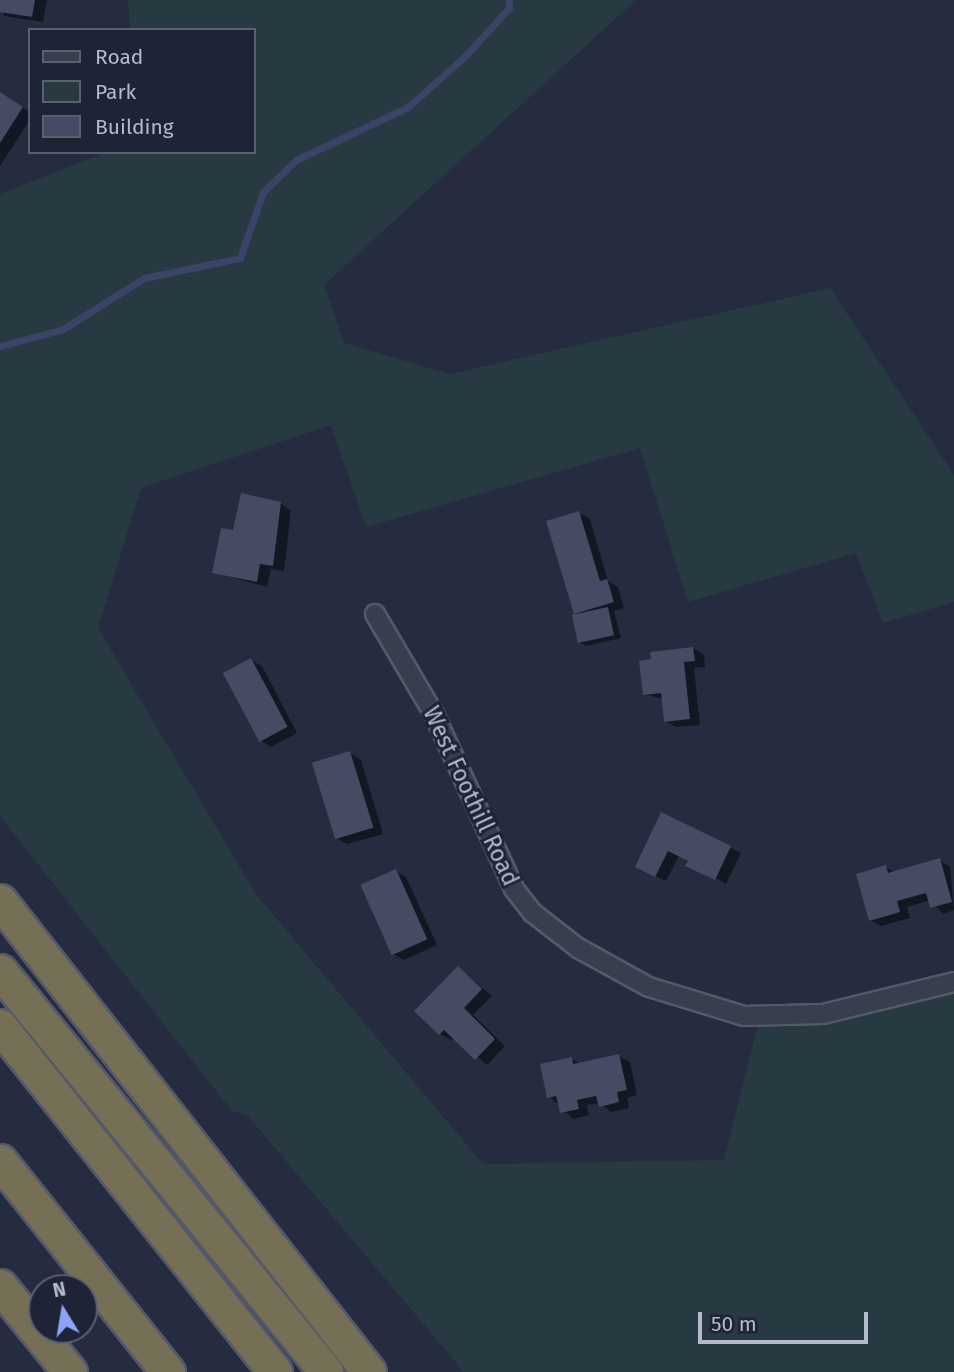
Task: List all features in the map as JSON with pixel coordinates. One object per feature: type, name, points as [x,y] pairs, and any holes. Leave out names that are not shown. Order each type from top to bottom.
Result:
[{"type":"highway","points":[[0,901],[369,1372]]},
{"type":"highway","points":[[0,971],[326,1372]]},
{"type":"highway","points":[[0,1026],[275,1372]]},
{"type":"highway","points":[[0,1161],[167,1372]]},
{"type":"highway","points":[[0,1286],[70,1372]]},
{"type":"street","name":"West Foothill Road","points":[[375,614],[435,713],[513,889],[533,913],[578,948],[649,987],[744,1016],[823,1014],[954,982]]},
{"type":"green space","points":[[128,0],[636,0],[324,285],[344,343],[450,374],[830,288],[954,475],[954,602],[883,623],[856,553],[688,602],[640,448],[366,527],[331,425],[141,488],[98,628],[255,893],[483,1164],[724,1160],[759,1021],[954,979],[954,1372],[464,1372],[247,1115],[232,1111],[0,816],[0,194],[102,154],[256,154],[256,28],[130,28]]},
{"type":"building","points":[[0,0],[35,0],[32,17],[0,12]]},
{"type":"building","points":[[0,92],[23,107],[0,143]]},
{"type":"building","points":[[241,493],[281,502],[273,566],[260,564],[257,582],[212,573],[221,528],[233,530]]},
{"type":"building","points":[[579,511],[600,581],[607,579],[614,602],[574,614],[546,521]]},
{"type":"building","points":[[608,607],[614,635],[578,643],[572,615]]},
{"type":"building","points":[[693,647],[695,661],[684,662],[690,719],[664,722],[661,693],[643,695],[639,661],[651,659],[650,652]]},
{"type":"building","points":[[251,658],[288,727],[259,742],[223,673]]},
{"type":"building","points":[[350,751],[373,828],[335,839],[312,763]]},
{"type":"building","points":[[661,812],[731,846],[715,880],[685,866],[688,861],[668,851],[655,877],[635,867]]},
{"type":"building","points":[[940,858],[952,902],[930,908],[926,893],[897,901],[900,912],[869,921],[856,874],[886,865],[888,873]]},
{"type":"building","points":[[396,869],[427,939],[392,955],[360,885]]},
{"type":"building","points":[[458,966],[482,989],[464,1008],[495,1039],[475,1060],[444,1030],[439,1035],[414,1011]]},
{"type":"building","points":[[619,1054],[627,1090],[617,1092],[619,1102],[599,1107],[596,1096],[577,1100],[579,1109],[560,1113],[556,1096],[547,1098],[540,1064],[572,1057],[573,1064]]},
{"type":"waterway","points":[[0,346],[63,329],[144,278],[240,258],[263,192],[296,160],[408,107],[467,54],[509,8],[509,0]]}]
